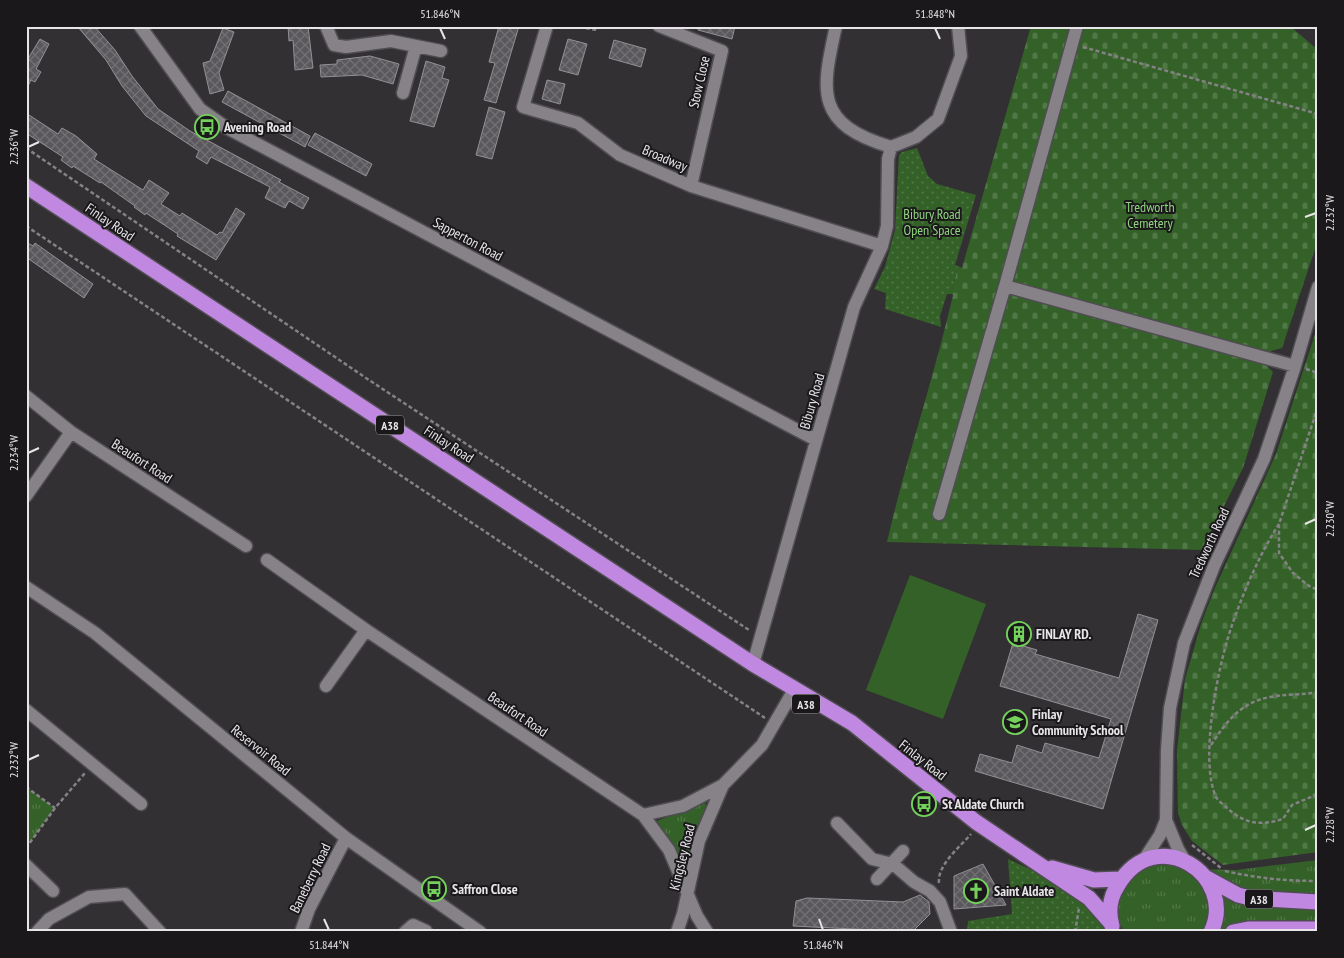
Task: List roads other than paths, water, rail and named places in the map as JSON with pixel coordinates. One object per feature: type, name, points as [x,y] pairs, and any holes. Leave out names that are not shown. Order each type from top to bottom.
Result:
[{"type":"highway","name":"Finlay Road","points":[[26,186],[753,664]]},
{"type":"highway","name":"A38","points":[[753,664],[791,695],[848,730],[864,734]]},
{"type":"highway","name":"A38","points":[[753,664],[852,723],[864,734]]},
{"type":"highway","name":"Finlay Road","points":[[864,734],[976,822],[1036,862],[1066,885],[1089,898],[1113,927]]},
{"type":"highway","name":"A38","points":[[1113,927],[1110,911],[1112,895],[1122,879],[1145,858],[1163,855],[1185,861],[1205,878],[1233,893],[1250,898],[1318,902]]},
{"type":"highway","name":"Finlay Road","points":[[1036,862],[1071,875],[1094,880],[1122,879]]},
{"type":"highway","name":"A38","points":[[1205,878],[1215,898],[1216,910],[1212,932]]},
{"type":"highway","name":"A38","points":[[1233,932],[1248,929],[1318,929]]},
{"type":"street","name":"Sapperton Road","points":[[140,26],[200,109],[227,128],[816,440]]},
{"type":"street","points":[[326,26],[334,45],[346,48],[390,41],[442,51]]},
{"type":"street","name":"Stow Close","points":[[659,26],[722,51],[692,186]]},
{"type":"street","points":[[836,26],[825,83],[828,101],[838,118],[852,131],[891,147],[916,137],[938,119],[961,56],[958,26]]},
{"type":"street","points":[[939,514],[1077,26]]},
{"type":"street","name":"Broadway","points":[[546,29],[523,107],[578,123],[620,155],[692,186],[882,246]]},
{"type":"street","points":[[403,93],[416,46]]},
{"type":"street","name":"Bibury Road","points":[[753,664],[854,307],[882,246],[887,226],[891,147]]},
{"type":"street","points":[[1005,286],[1295,366]]},
{"type":"street","name":"Tredworth Road","points":[[1145,858],[1160,835],[1166,820],[1166,750],[1170,708],[1184,642],[1214,566],[1264,459],[1295,366],[1318,287]]},
{"type":"street","name":"Beaufort Road","points":[[26,396],[70,432],[246,546]]},
{"type":"street","points":[[26,496],[70,432]]},
{"type":"street","name":"Beaufort Road","points":[[267,560],[366,630],[643,815],[669,850],[697,916],[708,932]]},
{"type":"street","name":"Reservoir Road","points":[[26,587],[95,633],[346,838],[480,932]]},
{"type":"street","points":[[326,686],[366,630]]},
{"type":"street","name":"Kingsley Road","points":[[677,932],[688,893],[698,841],[723,785],[762,745],[791,695]]},
{"type":"street","points":[[26,710],[141,804]]},
{"type":"street","points":[[643,815],[683,806],[723,785]]},
{"type":"street","name":"Tredworth Road","points":[[1166,820],[1185,861]]},
{"type":"street","points":[[837,824],[872,859],[893,864],[914,882],[930,891],[940,902],[951,932]]},
{"type":"street","name":"Baneberry Road","points":[[301,932],[310,909],[346,838]]},
{"type":"street","points":[[877,879],[893,864],[903,851]]},
{"type":"street","points":[[26,865],[53,891]]},
{"type":"street","points":[[37,932],[49,919],[89,896],[125,894],[160,932]]},
{"type":"street","points":[[405,932],[413,925],[426,931]]},
{"type":"place","name":"Avening Road","points":[[207,127]]},
{"type":"place","name":"FINLAY RD.","points":[[1019,634]]},
{"type":"place","name":"Finlay Community School","points":[[1015,722]]},
{"type":"place","name":"St Aldate Church","points":[[924,804]]},
{"type":"place","name":"Saffron Close","points":[[434,889]]},
{"type":"place","name":"Saint Aldate","points":[[976,891]]},
{"type":"park label","name":"Tredworth Cemetery","points":[[1150,216]]},
{"type":"park label","name":"Bibury Road Open Space","points":[[932,222]]}]
